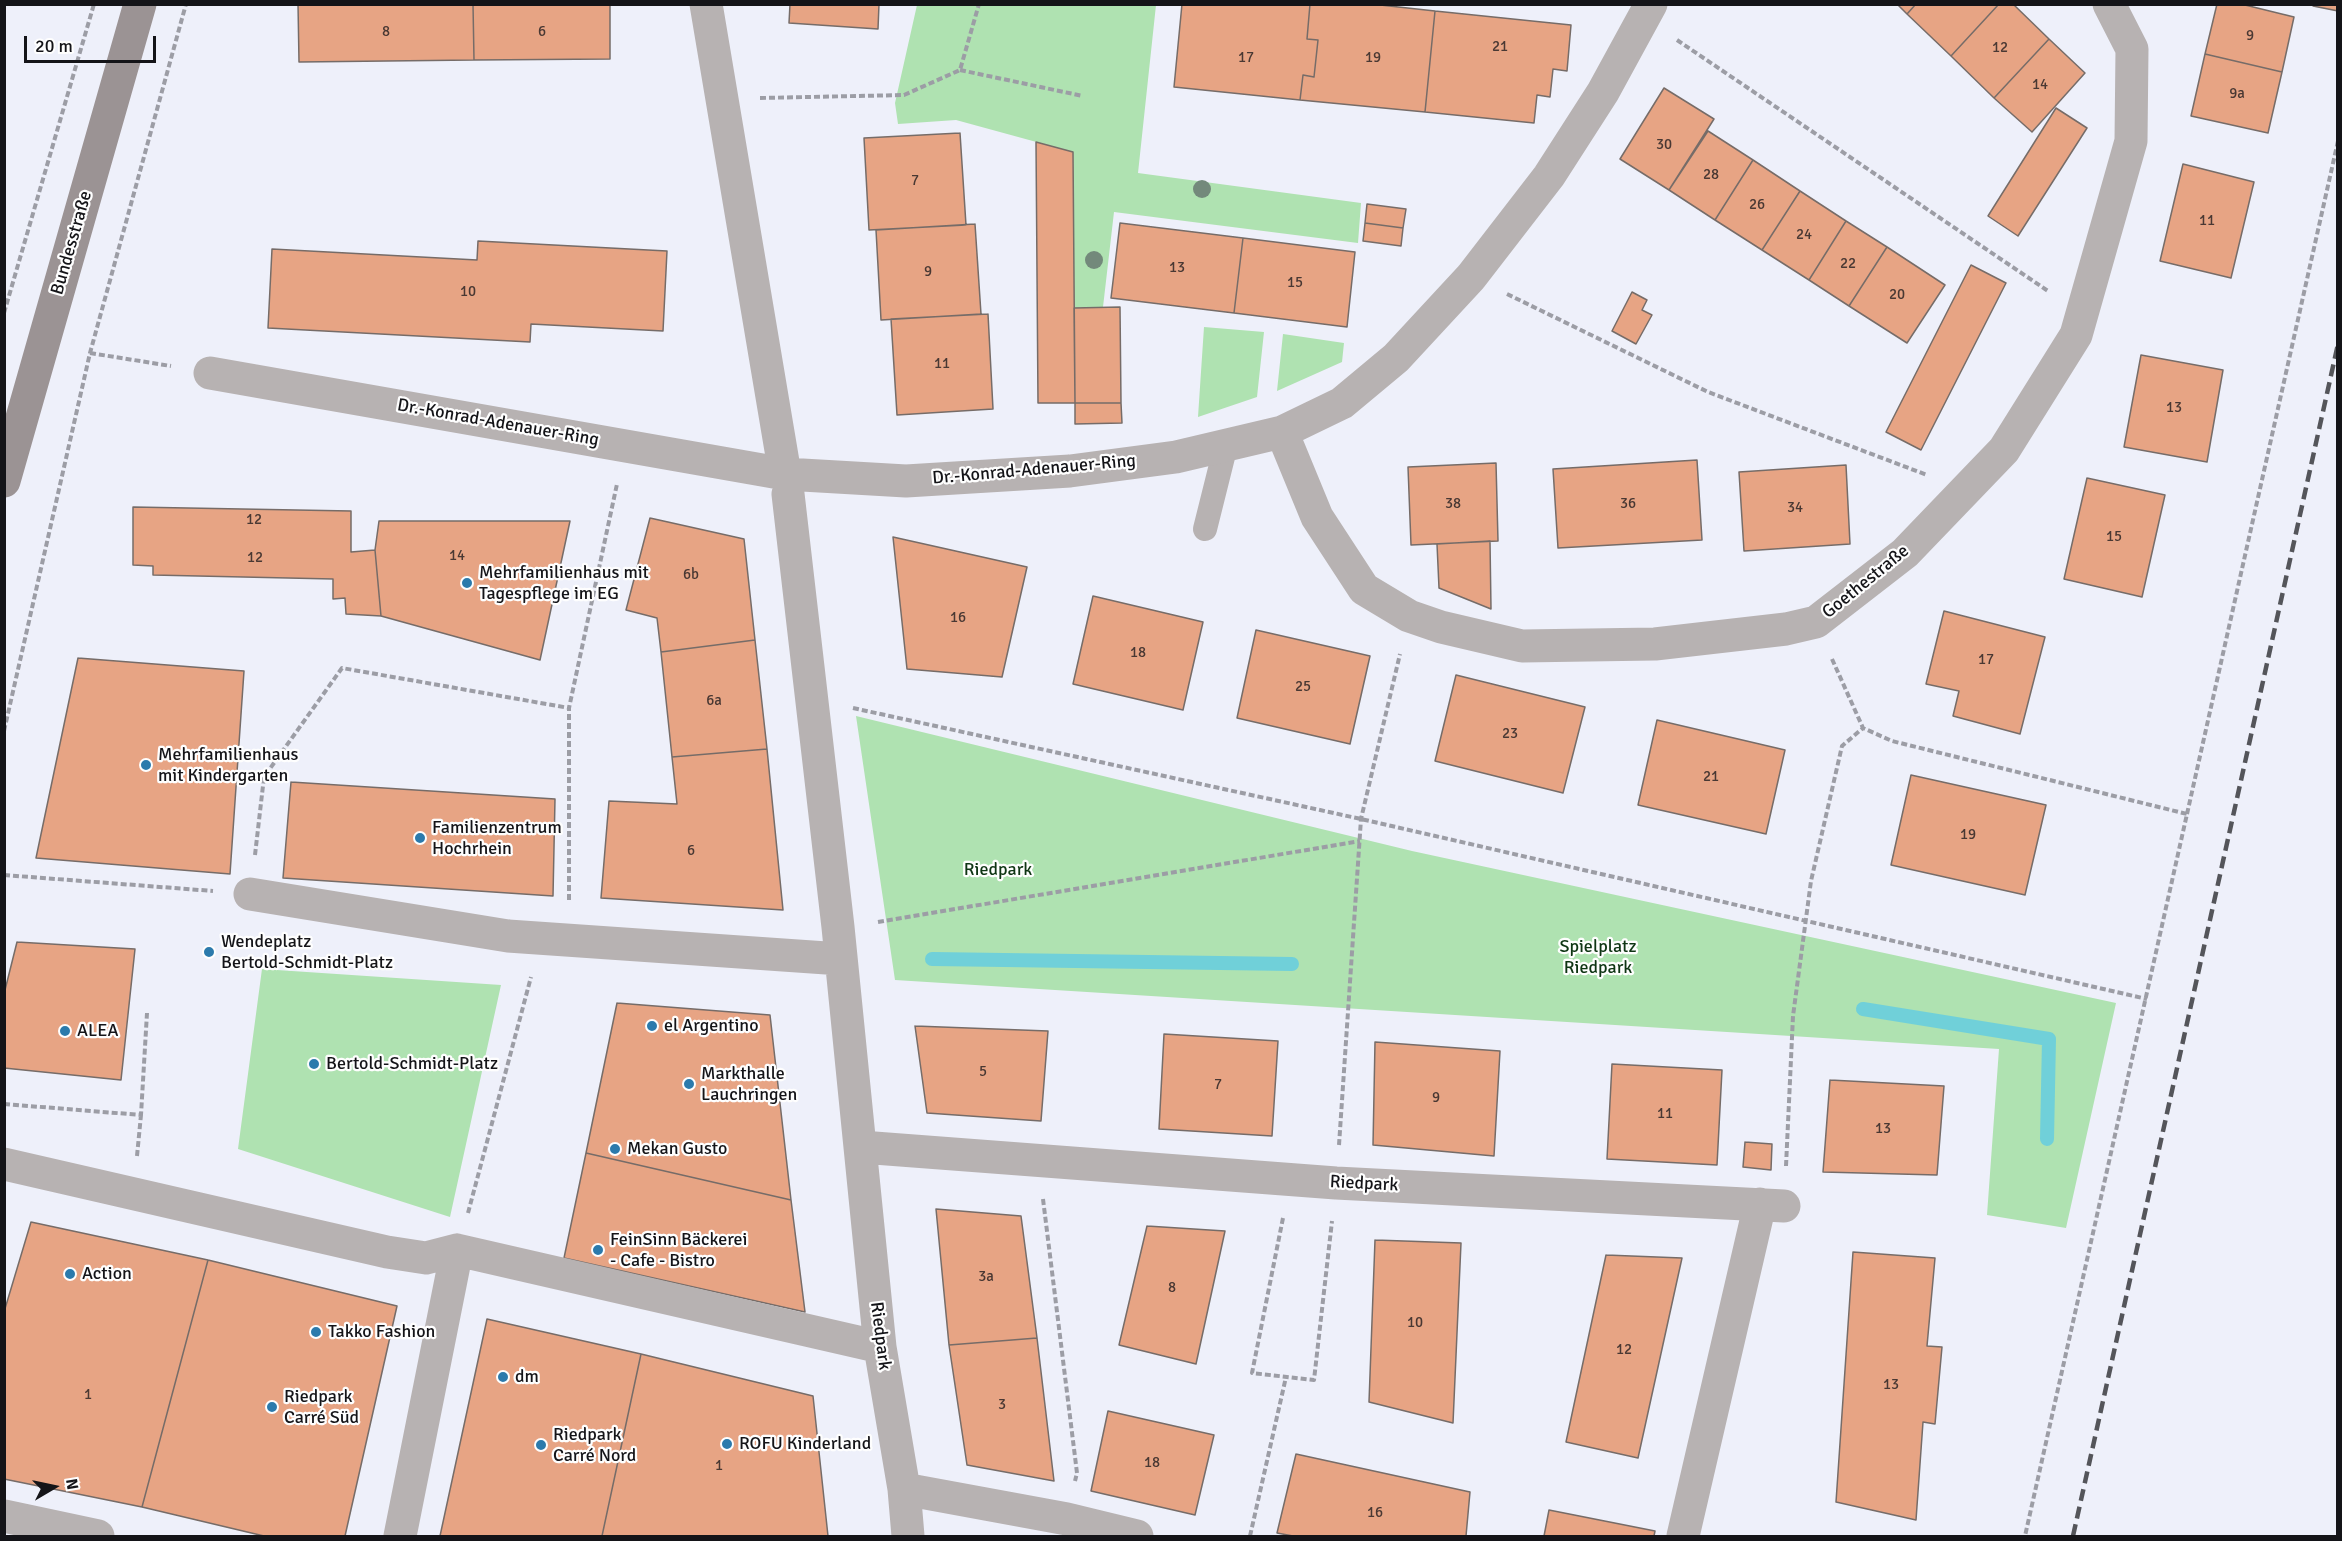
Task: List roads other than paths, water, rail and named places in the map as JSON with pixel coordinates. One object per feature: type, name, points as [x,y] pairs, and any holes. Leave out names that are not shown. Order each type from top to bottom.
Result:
[{"type":"main road","name":"Bundesstraße","points":[[4,481],[140,4]]},
{"type":"street","points":[[706,4],[786,484]]},
{"type":"street","name":"Goethestraße","points":[[1282,432],[1317,517],[1364,589],[1408,616],[1441,627],[1522,646],[1655,644],[1786,629],[1816,622],[1905,553],[2004,450],[2076,335],[2132,141],[2132,49],[2109,4]]},
{"type":"street","name":"Dr.-Konrad-Adenauer-Ring","points":[[210,373],[625,445],[786,484],[906,481],[1070,471],[1176,457],[1282,432],[1341,403],[1396,358],[1471,277],[1549,176],[1603,93],[1648,11]]},
{"type":"street","name":"Riedpark","points":[[786,484],[840,943],[880,1347],[904,1489],[908,1536]]},
{"type":"street","points":[[250,894],[508,936],[555,939],[840,943]]},
{"type":"street","name":"Riedpark","points":[[861,1147],[1336,1183],[1772,1205],[1683,1536]]},
{"type":"street","points":[[4,1164],[387,1252],[426,1258],[458,1250],[880,1347]]},
{"type":"street","points":[[400,1536],[458,1250]]},
{"type":"street","points":[[904,1489],[1067,1519],[1137,1536]]},
{"type":"street","points":[[4,1516],[98,1536]]},
{"type":"lane","points":[[1205,529],[1226,445]]},
{"type":"waterway","points":[[932,959],[1292,964]]},
{"type":"waterway","points":[[1863,1009],[2049,1039],[2047,1139]]},
{"type":"railway","points":[[2073,1536],[2338,344]]},
{"type":"place","name":"Mehrfamilienhaus mit Tagespflege im EG","points":[[467,583]]},
{"type":"place","name":"Mehrfamilienhaus mit Kindergarten","points":[[146,765]]},
{"type":"place","name":"Familienzentrum Hochrhein","points":[[420,838]]},
{"type":"place","name":"Wendeplatz Bertold-Schmidt-Platz","points":[[209,952]]},
{"type":"place","name":"el Argentino","points":[[652,1026]]},
{"type":"place","name":"ALEA","points":[[65,1031]]},
{"type":"place","name":"Bertold-Schmidt-Platz","points":[[314,1064]]},
{"type":"place","name":"Markthalle Lauchringen","points":[[689,1084]]},
{"type":"place","name":"Mekan Gusto","points":[[615,1149]]},
{"type":"place","name":"FeinSinn Bäckerei - Cafe - Bistro","points":[[598,1250]]},
{"type":"place","name":"Action","points":[[70,1274]]},
{"type":"place","name":"Takko Fashion","points":[[316,1332]]},
{"type":"place","name":"dm","points":[[503,1377]]},
{"type":"place","name":"Riedpark Carré Süd","points":[[272,1407]]},
{"type":"place","name":"ROFU Kinderland","points":[[727,1444]]},
{"type":"place","name":"Riedpark Carré Nord","points":[[541,1445]]},
{"type":"park label","name":"Spielplatz Riedpark","points":[[1598,957]]}]
